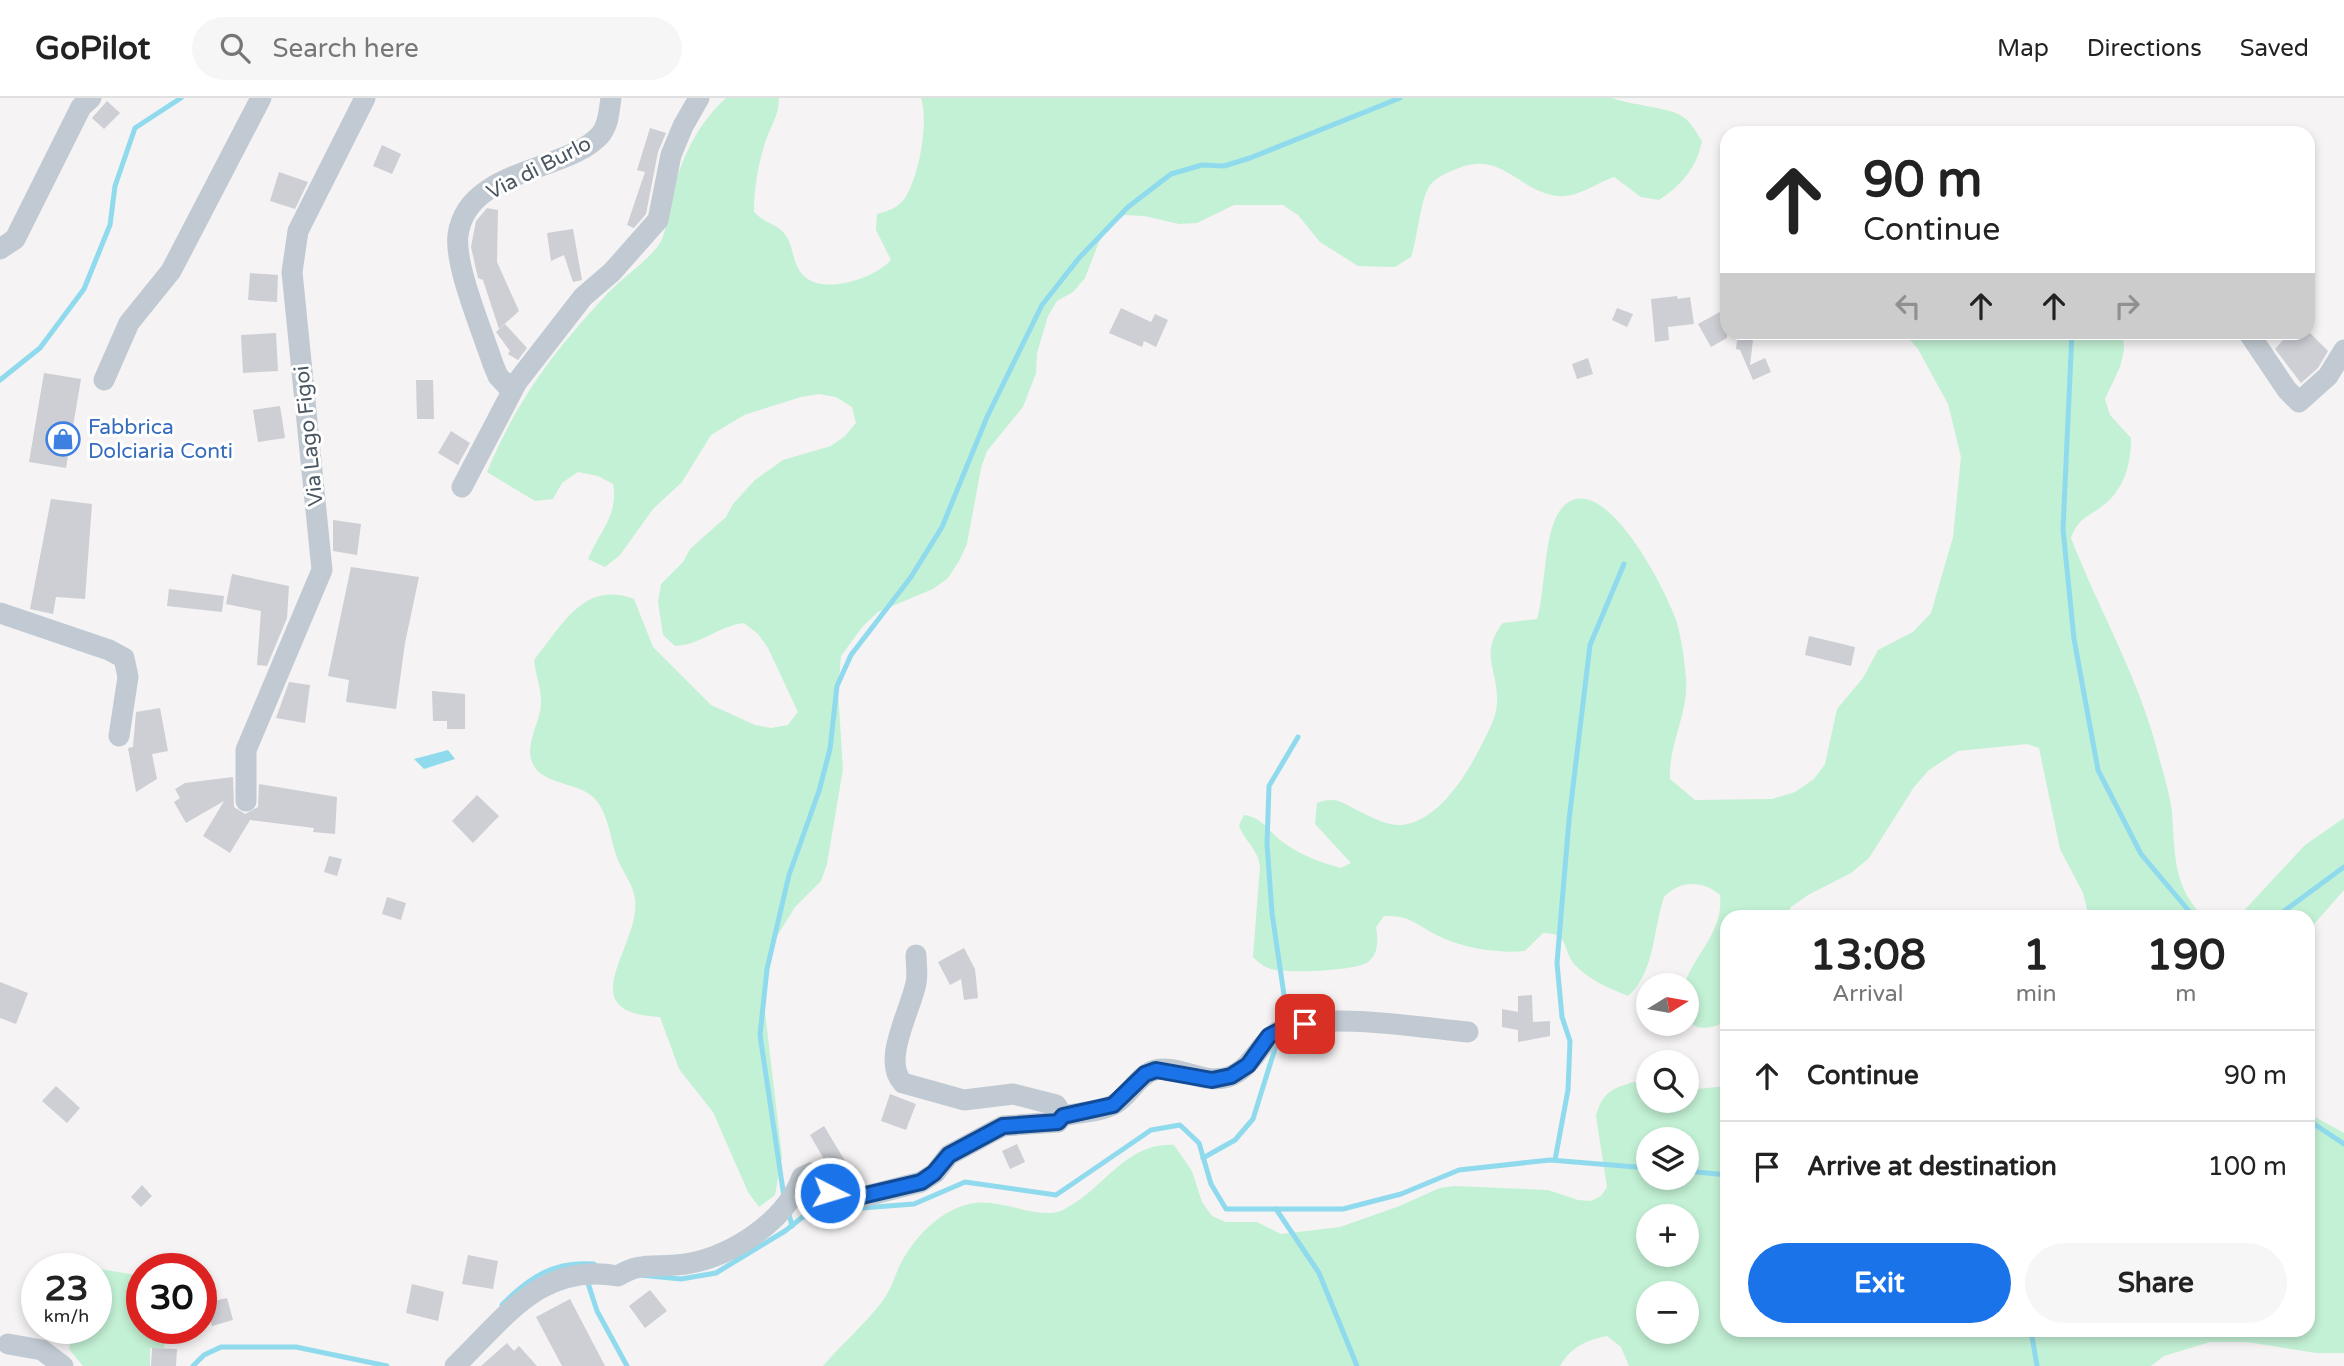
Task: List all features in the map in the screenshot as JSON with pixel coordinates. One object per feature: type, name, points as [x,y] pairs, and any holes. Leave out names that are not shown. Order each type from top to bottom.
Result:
[{"type":"street","points":[[0,249],[15,239],[81,107],[91,98]]},
{"type":"street","points":[[104,380],[129,323],[171,271],[261,98]]},
{"type":"street","name":"Via Lago Figoi","points":[[246,802],[246,750],[322,569],[292,272],[298,231],[365,98]]},
{"type":"street","name":"Via di Burlo","points":[[511,390],[498,376],[493,364],[459,257],[458,234],[462,222],[476,202],[498,183],[580,148],[600,136],[607,121],[611,98]]},
{"type":"street","points":[[462,487],[491,437],[511,390],[583,297],[612,272],[658,220],[671,155],[682,126],[699,98]]},
{"type":"street","points":[[2253,340],[2287,390],[2299,402],[2328,376],[2344,350]]},
{"type":"street","points":[[0,613],[109,650],[124,658],[128,677],[119,736]]},
{"type":"street","points":[[916,955],[916,986],[893,1064],[898,1078],[903,1083],[964,1100],[1013,1094],[1056,1105],[1063,1116]]},
{"type":"street","points":[[455,1366],[542,1285],[576,1273],[626,1271],[708,1259],[746,1238],[777,1216],[793,1198],[802,1177],[811,1173],[830,1193],[849,1199],[921,1182],[934,1173],[949,1155],[985,1134],[1011,1125],[1058,1122],[1063,1116],[1113,1105],[1145,1074],[1156,1070],[1212,1080],[1231,1076],[1248,1065],[1269,1036],[1287,1027],[1323,1022],[1352,1022],[1468,1032]]},
{"type":"street","points":[[8,1344],[42,1350],[63,1366]]},
{"type":"green space","points":[[726,98],[779,98],[776,116],[759,167],[754,212],[785,235],[802,274],[811,281],[822,284],[861,278],[891,260],[876,230],[877,214],[892,209],[902,201],[915,177],[923,135],[921,98],[1612,98],[1680,115],[1690,123],[1702,141],[1687,175],[1659,200],[1641,197],[1614,177],[1580,192],[1558,196],[1544,193],[1487,164],[1474,164],[1451,171],[1437,179],[1427,190],[1411,257],[1395,267],[1358,266],[1320,242],[1298,215],[1283,205],[1234,205],[1197,223],[1179,224],[1144,216],[1125,215],[1109,227],[1099,242],[1085,278],[1073,292],[1057,301],[1048,316],[1037,353],[1036,373],[1023,407],[987,451],[981,468],[967,544],[959,561],[948,578],[933,589],[878,612],[863,626],[841,656],[838,692],[843,769],[827,864],[821,881],[795,907],[774,941],[764,977],[763,995],[782,1157],[775,1195],[759,1207],[748,1192],[713,1112],[679,1069],[660,1017],[632,1012],[617,1003],[613,989],[635,913],[634,894],[618,860],[606,818],[598,802],[584,791],[541,774],[531,759],[531,741],[541,705],[534,660],[564,621],[587,601],[616,595],[634,599],[653,647],[711,705],[755,725],[771,728],[788,725],[798,712],[768,648],[758,634],[744,623],[675,646],[663,635],[658,602],[661,584],[683,562],[690,549],[726,517],[733,504],[755,480],[783,460],[831,446],[845,436],[856,423],[852,407],[836,397],[819,394],[801,397],[744,415],[711,435],[682,482],[653,509],[620,555],[605,567],[588,559],[611,514],[613,484],[598,476],[578,472],[562,483],[553,499],[535,501],[487,472],[511,421],[554,356],[608,293],[651,254],[661,241],[685,157],[706,119]]},
{"type":"green space","points":[[1910,340],[2123,340],[2120,367],[2105,399],[2110,415],[2131,438],[2128,465],[2113,497],[2081,521],[2071,538],[2131,675],[2152,732],[2169,794],[2175,856],[2181,882],[2198,910],[2087,910],[2083,893],[2060,849],[2039,748],[2027,744],[1958,751],[1929,770],[1914,787],[1869,858],[1851,873],[1808,895],[1789,910],[1720,910],[1720,1024],[1707,1028],[1699,1027],[1699,973],[1689,973],[1718,920],[1720,895],[1699,885],[1677,887],[1664,897],[1648,963],[1644,973],[1636,973],[1636,987],[1628,996],[1600,983],[1575,965],[1558,936],[1543,933],[1525,951],[1488,950],[1451,941],[1397,917],[1384,916],[1376,927],[1376,951],[1372,959],[1361,965],[1324,970],[1284,971],[1266,967],[1253,957],[1260,866],[1257,855],[1239,825],[1244,815],[1261,822],[1298,852],[1341,868],[1351,863],[1315,824],[1317,803],[1330,800],[1340,802],[1376,819],[1397,825],[1415,822],[1440,806],[1460,782],[1493,720],[1497,692],[1491,654],[1496,634],[1503,623],[1537,619],[1548,546],[1555,519],[1561,509],[1577,499],[1595,502],[1613,516],[1630,536],[1660,584],[1676,620],[1684,656],[1686,691],[1672,754],[1670,779],[1695,800],[1772,799],[1795,792],[1814,779],[1825,764],[1837,709],[1863,678],[1878,650],[1913,632],[1931,613],[1953,537],[1961,457],[1948,404],[1918,349]]},
{"type":"green space","points":[[2344,818],[2344,890],[2315,923],[2315,910],[2245,910],[2305,845]]},
{"type":"green space","points":[[1636,1082],[1636,1113],[1699,1113],[1699,1089],[1720,1087],[1720,1337],[2315,1337],[2315,1117],[2344,1133],[2344,1353],[2316,1353],[2247,1342],[2210,1342],[2164,1356],[2151,1366],[1629,1366],[1621,1347],[1607,1336],[1580,1345],[1560,1366],[823,1366],[881,1303],[915,1241],[932,1223],[964,1206],[986,1203],[1032,1212],[1054,1213],[1077,1202],[1115,1169],[1142,1151],[1157,1146],[1174,1145],[1192,1171],[1202,1202],[1212,1216],[1226,1222],[1257,1222],[1281,1234],[1340,1227],[1440,1188],[1454,1186],[1548,1190],[1578,1200],[1591,1201],[1601,1196],[1607,1187],[1596,1116],[1601,1102],[1609,1093]]},
{"type":"green space","points":[[112,1271],[126,1273],[126,1344],[164,1344],[164,1348],[150,1348],[150,1366],[83,1366],[69,1349],[70,1344],[112,1344]]},
{"type":"water","points":[[448,750],[455,759],[424,769],[414,759]]},
{"type":"building","points":[[107,101],[120,113],[104,129],[92,118]]},
{"type":"building","points":[[650,128],[666,133],[658,152],[646,214],[634,228],[627,225],[645,172],[637,170]]},
{"type":"building","points":[[382,145],[401,154],[392,174],[373,166]]},
{"type":"building","points":[[279,172],[308,182],[295,209],[270,201]]},
{"type":"building","points":[[487,208],[498,210],[497,262],[519,311],[499,329],[483,280],[478,278],[471,247],[476,221]]},
{"type":"building","points":[[573,229],[582,280],[573,282],[564,255],[551,261],[547,233]]},
{"type":"building","points":[[250,273],[278,275],[277,302],[248,300]]},
{"type":"building","points":[[1677,296],[1678,299],[1690,297],[1694,324],[1668,327],[1669,340],[1655,342],[1651,299]]},
{"type":"building","points":[[1121,308],[1151,322],[1155,314],[1168,320],[1156,347],[1144,341],[1142,347],[1109,333]]},
{"type":"building","points":[[1617,308],[1633,314],[1627,327],[1612,320]]},
{"type":"building","points":[[1720,312],[1720,340],[1723,340],[1711,347],[1698,324]]},
{"type":"building","points":[[505,324],[527,348],[518,360],[508,354],[510,351],[496,332]]},
{"type":"building","points":[[276,333],[278,371],[243,373],[241,335]]},
{"type":"building","points":[[2315,338],[2328,351],[2318,368],[2301,383],[2275,349],[2283,340]]},
{"type":"building","points":[[1737,340],[1753,340],[1750,365],[1765,358],[1771,372],[1753,380],[1740,350],[1736,349]]},
{"type":"building","points":[[1588,358],[1593,374],[1577,379],[1572,364]]},
{"type":"building","points":[[44,373],[81,379],[66,468],[29,462]]},
{"type":"building","points":[[416,380],[433,380],[434,419],[417,419]]},
{"type":"building","points":[[280,406],[285,438],[258,442],[253,410]]},
{"type":"building","points":[[451,431],[470,443],[458,465],[438,453]]},
{"type":"building","points":[[51,499],[92,504],[85,599],[56,597],[53,614],[30,609]]},
{"type":"building","points":[[333,520],[361,524],[357,555],[333,551]]},
{"type":"building","points":[[351,567],[419,577],[405,643],[396,709],[346,702],[349,680],[328,676]]},
{"type":"building","points":[[232,574],[289,586],[287,618],[267,666],[257,665],[261,611],[226,604]]},
{"type":"building","points":[[169,589],[224,596],[222,612],[167,606]]},
{"type":"building","points":[[1809,636],[1855,647],[1851,666],[1805,655]]},
{"type":"building","points":[[289,682],[310,685],[305,723],[276,718]]},
{"type":"building","points":[[432,691],[465,694],[465,729],[447,729],[447,721],[433,721]]},
{"type":"building","points":[[160,708],[168,751],[152,754],[157,779],[136,792],[128,748],[133,747],[136,712]]},
{"type":"building","points":[[233,777],[234,807],[245,814],[258,807],[259,784],[337,797],[335,834],[313,832],[314,828],[250,820],[230,853],[203,836],[224,801],[186,823],[174,802],[180,798],[175,789],[185,783]]},
{"type":"building","points":[[477,795],[499,816],[473,843],[452,821]]},
{"type":"building","points":[[329,856],[342,859],[337,876],[324,872]]},
{"type":"building","points":[[387,897],[406,903],[401,920],[382,914]]},
{"type":"building","points":[[964,948],[975,969],[978,998],[964,1000],[961,979],[950,985],[938,962]]},
{"type":"building","points":[[0,982],[28,993],[16,1024],[0,1018]]},
{"type":"building","points":[[1532,995],[1533,1022],[1550,1021],[1550,1036],[1518,1042],[1518,1030],[1502,1027],[1502,1009],[1518,1012],[1518,996]]},
{"type":"building","points":[[56,1086],[80,1108],[67,1123],[42,1101]]},
{"type":"building","points":[[890,1094],[916,1104],[906,1130],[881,1121]]},
{"type":"building","points":[[824,1126],[851,1171],[836,1180],[810,1135]]},
{"type":"building","points":[[1017,1144],[1025,1162],[1010,1169],[1002,1151]]},
{"type":"building","points":[[142,1185],[152,1196],[141,1207],[131,1197]]},
{"type":"building","points":[[468,1255],[498,1261],[493,1289],[462,1284]]},
{"type":"building","points":[[412,1284],[444,1292],[438,1321],[406,1313]]},
{"type":"building","points":[[650,1290],[667,1311],[645,1328],[629,1306]]},
{"type":"building","points":[[227,1298],[233,1320],[217,1325],[217,1300]]},
{"type":"building","points":[[570,1299],[605,1366],[562,1366],[536,1317]]},
{"type":"building","points":[[507,1343],[514,1351],[519,1346],[537,1366],[481,1366]]},
{"type":"building","points":[[152,1348],[177,1349],[176,1366],[151,1366]]},
{"type":"waterway","points":[[0,380],[40,348],[84,289],[110,225],[115,186],[135,128],[181,98]]},
{"type":"waterway","points":[[784,1197],[760,1035],[767,969],[789,875],[819,791],[830,749],[837,686],[851,655],[911,577],[942,527],[987,417],[1042,305],[1079,258],[1128,207],[1171,174],[1202,165],[1224,166],[1250,158],[1400,98]]},
{"type":"waterway","points":[[2072,340],[2063,529],[2074,639],[2098,770],[2141,854],[2188,910]]},
{"type":"waterway","points":[[1555,1160],[1568,1090],[1570,1041],[1562,1017],[1557,963],[1569,820],[1590,645],[1624,564]]},
{"type":"waterway","points":[[1280,1026],[1284,995],[1272,913],[1267,844],[1269,786],[1298,737]]},
{"type":"waterway","points":[[2286,910],[2344,867]]},
{"type":"waterway","points":[[1203,1158],[1235,1140],[1253,1119],[1278,1039]]},
{"type":"waterway","points":[[640,1275],[681,1279],[716,1273],[785,1231],[809,1212],[914,1204],[965,1182],[1056,1195],[1151,1130],[1180,1125],[1199,1143],[1211,1184],[1226,1209],[1343,1209],[1401,1194],[1459,1170],[1550,1160],[1636,1167]]},
{"type":"waterway","points":[[2315,1125],[2344,1144]]},
{"type":"waterway","points":[[1699,1172],[1720,1174]]},
{"type":"waterway","points":[[1276,1209],[1319,1273],[1357,1366]]},
{"type":"waterway","points":[[788,1210],[792,1226]]},
{"type":"waterway","points":[[502,1305],[522,1286],[554,1268],[594,1264]]},
{"type":"waterway","points":[[587,1280],[597,1311],[627,1366]]},
{"type":"waterway","points":[[2032,1337],[2037,1366]]},
{"type":"waterway","points":[[193,1366],[204,1355],[221,1347],[296,1347],[387,1366]]},
{"type":"place","name":"Fabbrica Dolciaria Conti","points":[[63,439]]},
{"type":"route","points":[[830,1193],[849,1199],[921,1182],[934,1173],[949,1155],[985,1134],[1019,1123],[1058,1122],[1063,1116],[1113,1105],[1145,1074],[1156,1070],[1167,1069],[1212,1080],[1231,1076],[1248,1065],[1269,1036],[1287,1027],[1305,1024]]}]
